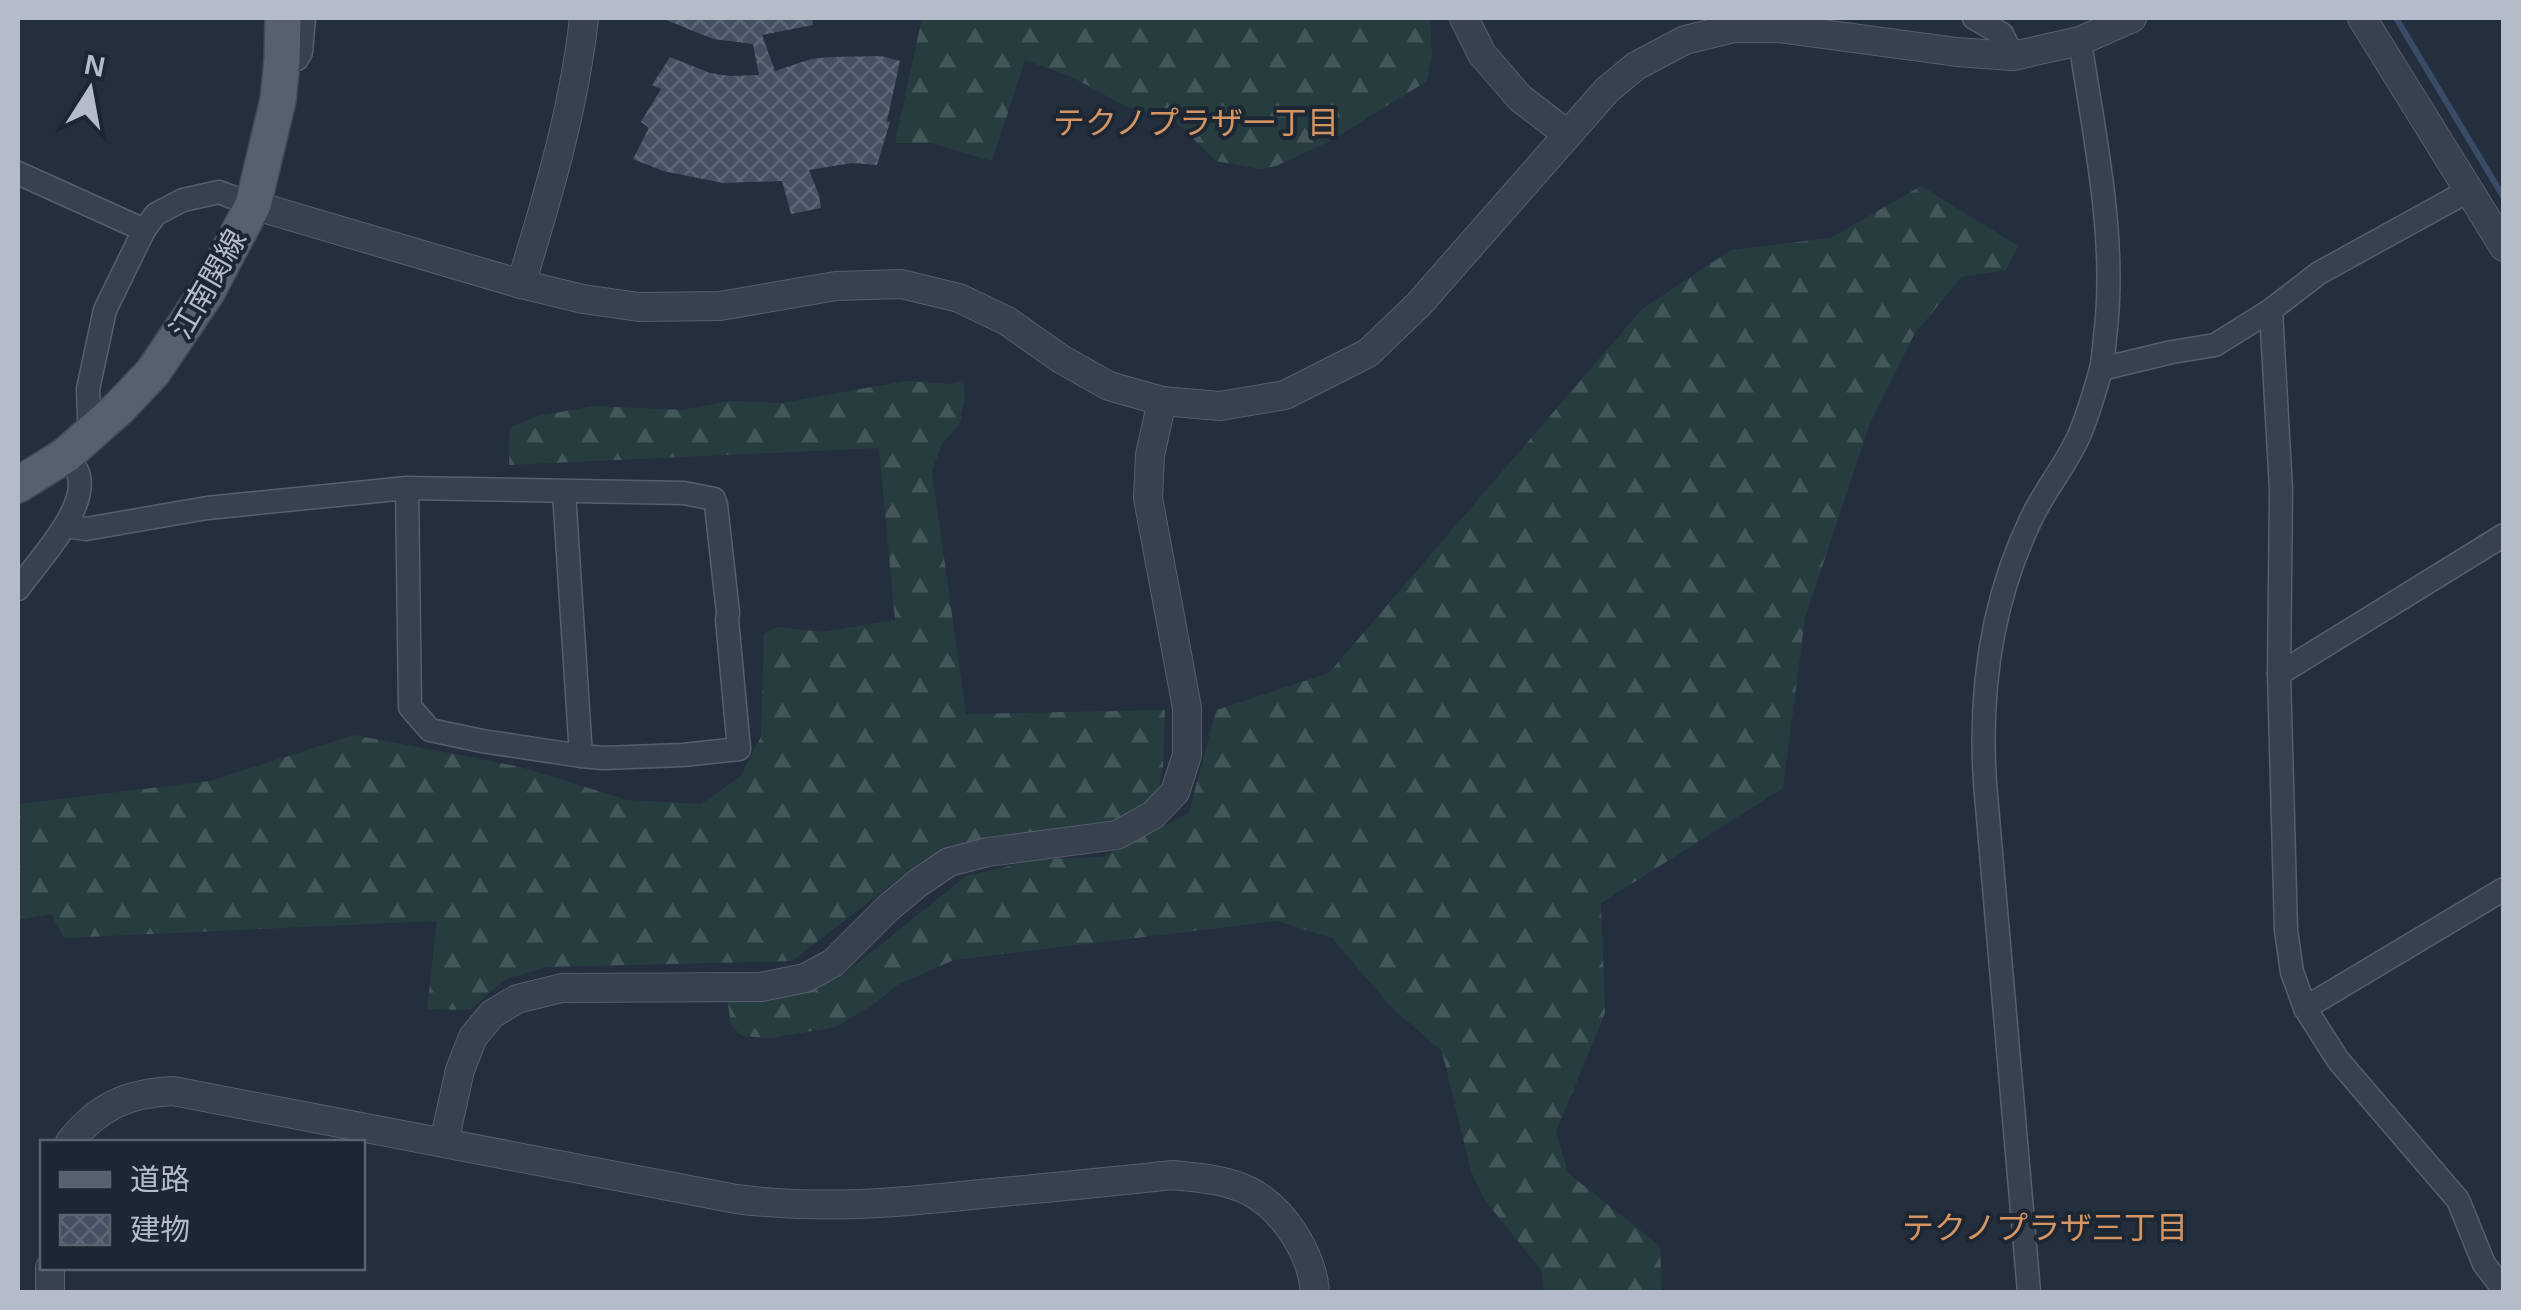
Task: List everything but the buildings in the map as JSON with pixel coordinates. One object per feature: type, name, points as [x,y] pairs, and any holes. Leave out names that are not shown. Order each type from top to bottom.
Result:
[{"type":"main road","name":"江南関線","points":[[18,485],[66,455],[120,407],[153,372],[207,292],[253,205],[278,100],[282,18]]},
{"type":"street","points":[[282,62],[297,60],[302,52],[304,18]]},
{"type":"street","points":[[522,284],[556,170],[580,57],[584,18]]},
{"type":"street","points":[[1464,18],[1482,54],[1520,98],[1567,134]]},
{"type":"street","points":[[1974,18],[2002,34],[2013,56]]},
{"type":"street","points":[[94,430],[88,418],[88,388],[105,310],[144,230],[156,214],[183,200],[219,192],[583,299],[639,306],[720,306],[836,286],[901,284],[959,298],[1007,321],[1061,359],[1110,386],[1162,401],[1220,406],[1285,395],[1368,353],[1419,304],[1607,90],[1636,66],[1686,40],[1734,28],[1779,28],[2013,56],[2080,41],[2132,18]]},
{"type":"street","points":[[2362,18],[2504,248]]},
{"type":"street","points":[[2029,1292],[1984,764],[1984,683],[2006,582],[2032,517],[2078,438],[2101,369],[2108,301],[2107,238],[2080,41]]},
{"type":"street","points":[[18,173],[144,230]]},
{"type":"street","points":[[2101,369],[2215,345],[2320,274],[2468,191]]},
{"type":"street","points":[[2271,310],[2280,490],[2286,930],[2292,972],[2306,1008],[2338,1060],[2458,1200],[2484,1264],[2504,1290]]},
{"type":"street","points":[[444,1142],[460,1070],[474,1038],[492,1014],[517,999],[562,988],[761,986],[805,978],[833,963],[888,908],[949,862],[988,852],[1117,836],[1153,815],[1175,792],[1187,755],[1187,708],[1148,498],[1150,455],[1162,401]]},
{"type":"street","points":[[18,588],[65,526],[78,502],[79,475],[66,455]]},
{"type":"street","points":[[65,526],[86,529],[207,508],[408,488],[684,494],[714,499],[739,749],[602,758],[430,730],[410,707],[408,488]]},
{"type":"street","points":[[564,492],[581,756]]},
{"type":"street","points":[[2280,674],[2504,534]]},
{"type":"street","points":[[2306,1008],[2504,889]]},
{"type":"street","points":[[72,1140],[82,1126],[112,1104],[147,1092],[174,1090],[782,1205],[883,1204],[1173,1175],[1213,1179],[1251,1192],[1282,1218],[1302,1245],[1315,1292]]},
{"type":"green space","points":[[922,18],[1430,18],[1432,54],[1427,81],[1332,140],[1261,169],[1216,161],[1173,119],[1127,107],[1072,77],[1025,60],[992,161],[930,143],[895,143]]},
{"type":"green space","points":[[1921,186],[2018,246],[2006,270],[1961,277],[1914,335],[1870,423],[1805,618],[1783,788],[1601,903],[1605,1013],[1556,1132],[1568,1173],[1660,1246],[1662,1292],[1544,1292],[1541,1270],[1484,1199],[1471,1171],[1442,1051],[1393,1009],[1332,938],[1277,921],[954,960],[897,985],[836,1027],[771,1038],[742,1036],[731,1025],[727,996],[796,990],[838,979],[966,876],[1040,859],[1102,857],[1189,813],[1216,710],[1329,673],[1642,309],[1731,250],[1831,238]]},
{"type":"green space","points":[[963,380],[960,423],[941,445],[932,472],[966,714],[1165,710],[1163,767],[1157,797],[1147,807],[1118,819],[1058,833],[949,846],[911,869],[792,961],[546,967],[504,980],[470,1010],[427,1009],[437,921],[64,938],[51,914],[18,920],[18,804],[210,781],[354,735],[521,767],[627,800],[701,804],[740,777],[761,737],[764,634],[777,627],[823,632],[895,620],[879,448],[509,465],[510,428],[537,416],[595,406],[682,410],[729,401],[781,403],[906,381],[950,384]]},
{"type":"waterway","points":[[2396,18],[2504,198]]},
{"type":"district","name":"テクノプラザ一丁目","points":[[1196,123]]},
{"type":"district","name":"テクノプラザ三丁目","points":[[2045,1228]]}]
